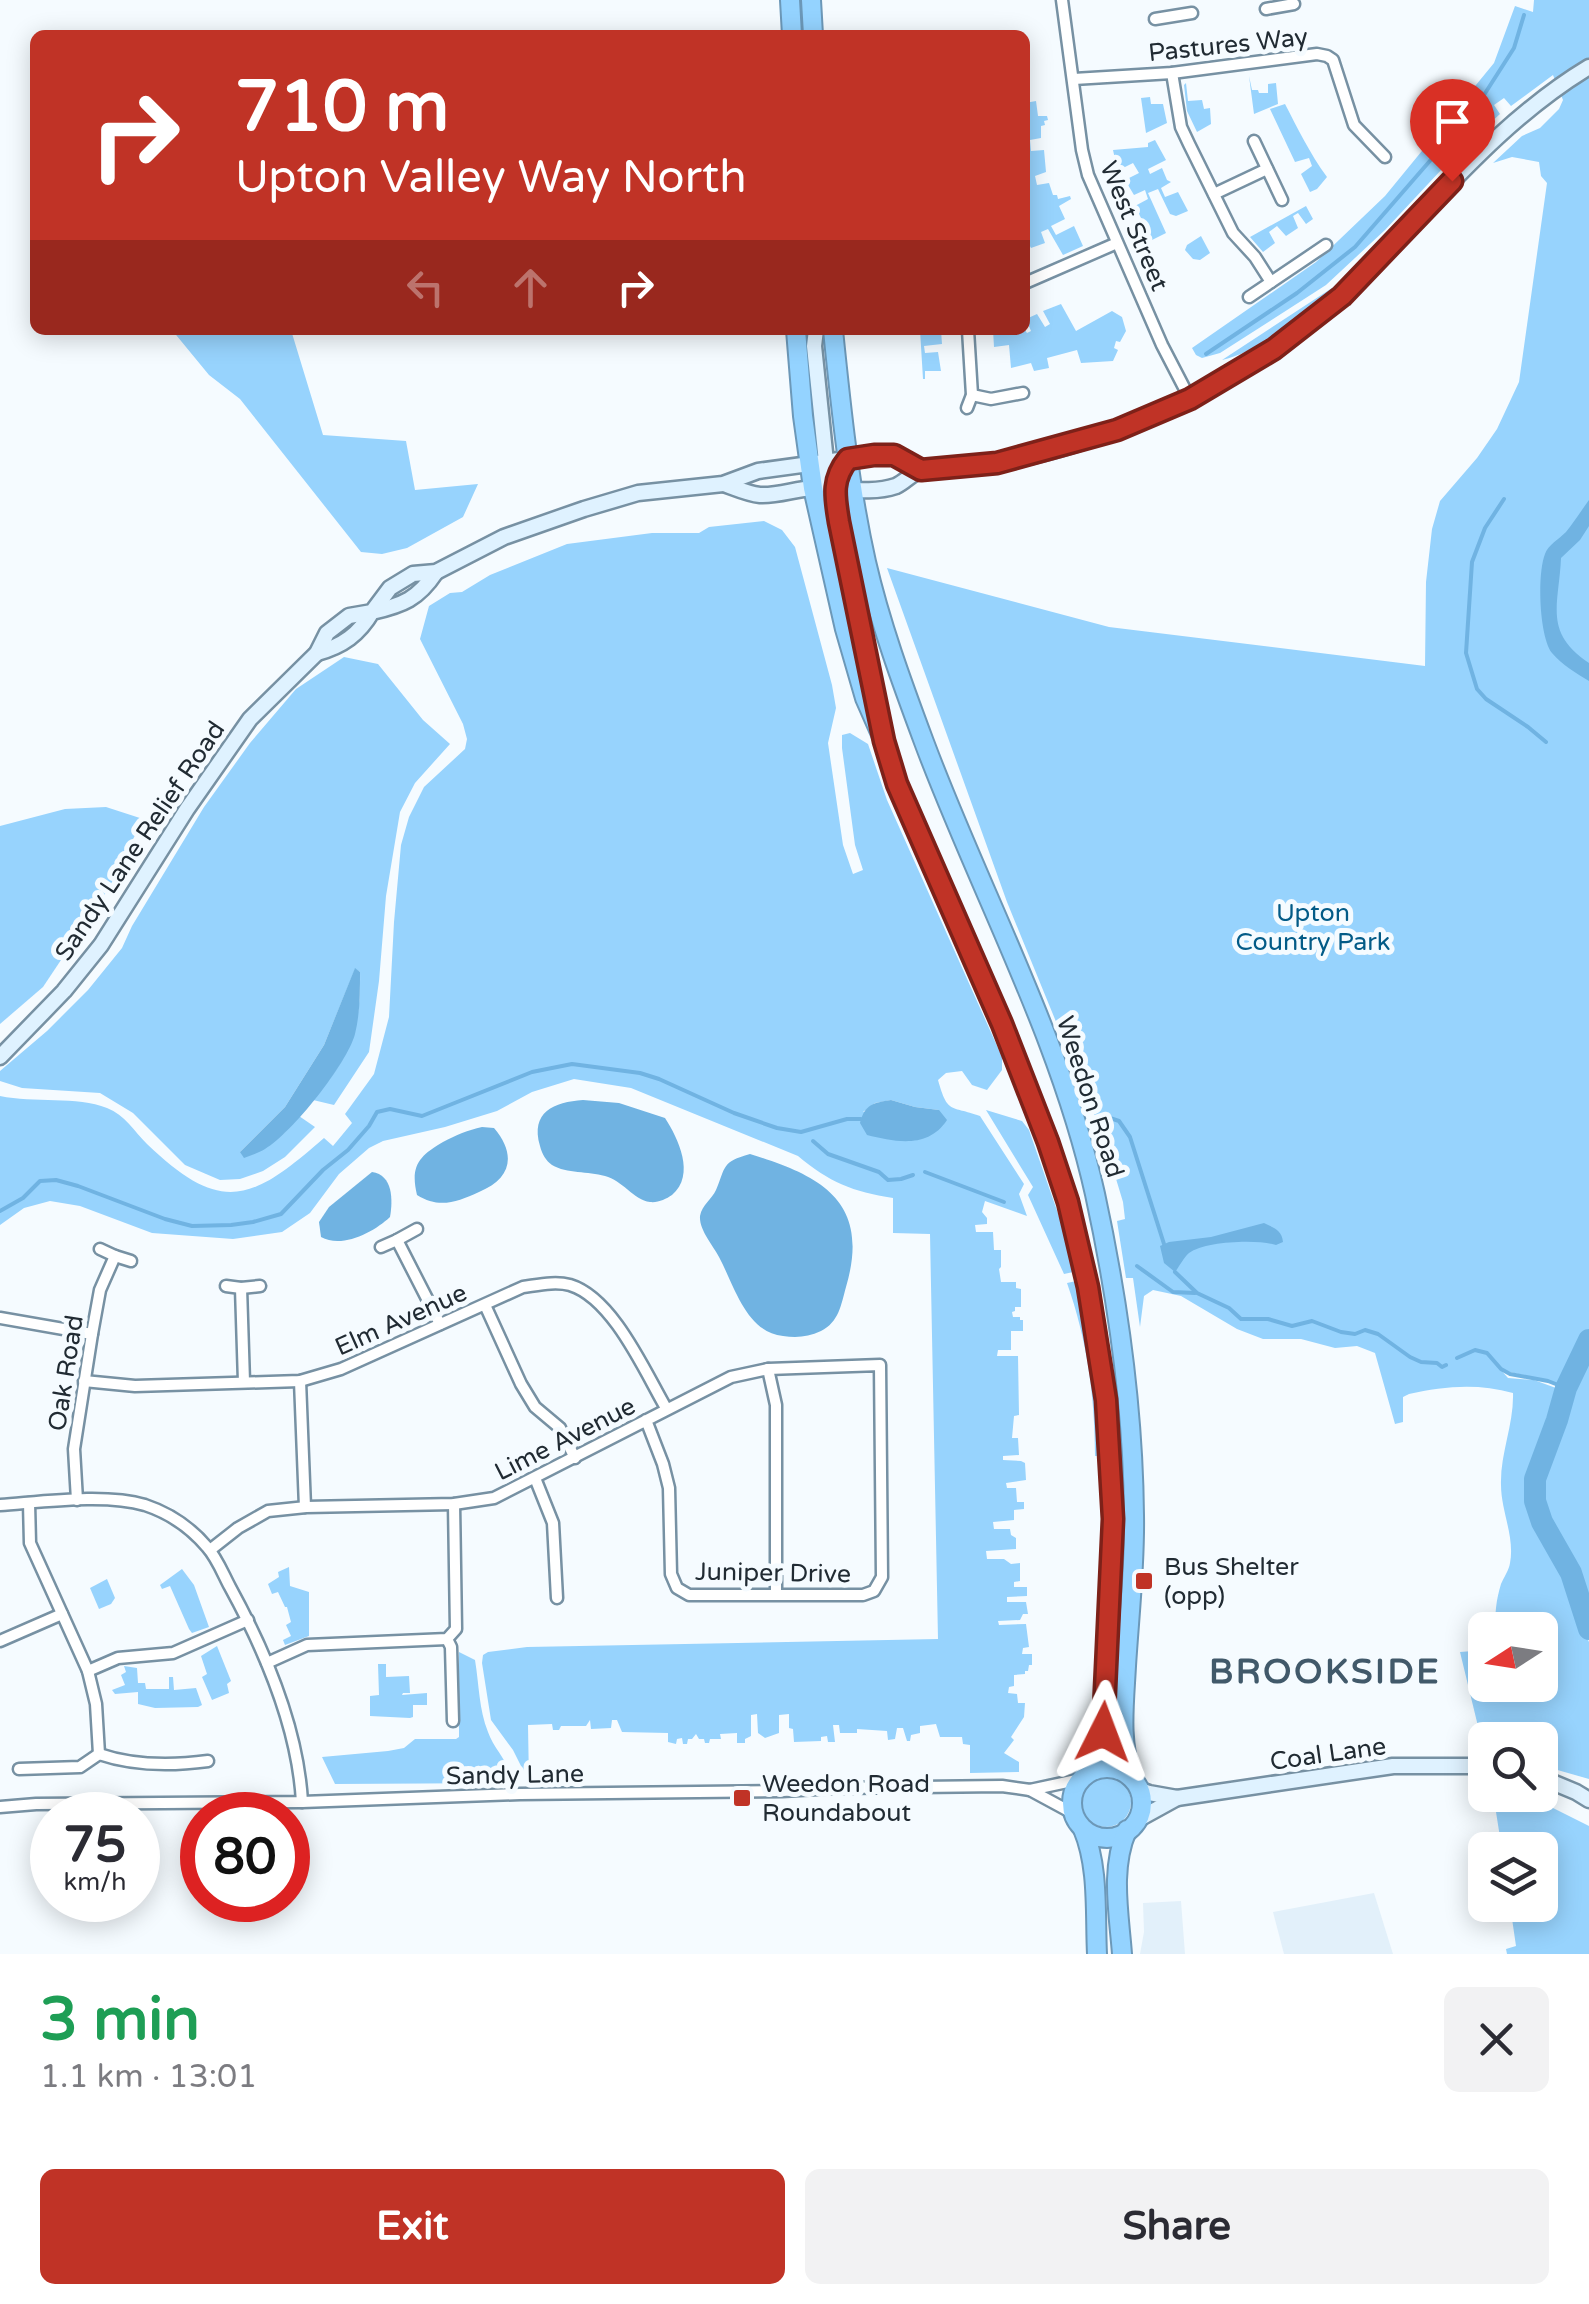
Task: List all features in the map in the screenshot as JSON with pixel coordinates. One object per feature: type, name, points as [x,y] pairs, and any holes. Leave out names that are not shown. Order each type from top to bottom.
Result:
[{"type":"highway","points":[[790,0],[792,30]]},
{"type":"highway","points":[[811,0],[813,30]]},
{"type":"highway","points":[[797,335],[818,463],[814,488],[845,629],[865,698],[897,784],[1002,1024],[1048,1142],[1068,1202],[1088,1287],[1106,1400],[1113,1519],[1103,1732],[1094,1764],[1073,1794],[1072,1803],[1090,1844],[1097,1954]]},
{"type":"highway","name":"Weedon Road","points":[[834,335],[848,459],[866,561],[897,666],[924,743],[1038,1015],[1094,1191],[1120,1326],[1130,1406],[1134,1519],[1122,1741],[1135,1784]]},
{"type":"highway","points":[[1083,1778],[1092,1771],[1118,1770],[1135,1784],[1141,1804],[1118,1852],[1122,1954]]},
{"type":"highway","points":[[1080,1824],[1090,1834],[1105,1838],[1120,1835],[1132,1825]]},
{"type":"street","name":"West Street","points":[[1062,0],[1088,175],[1162,345],[1190,399]]},
{"type":"street","points":[[1170,0],[1172,16]]},
{"type":"street","points":[[1273,5],[1294,4]]},
{"type":"street","points":[[1156,19],[1192,13]]},
{"type":"street","name":"Pastures Way","points":[[1074,78],[1172,73],[1316,54],[1327,56],[1333,60],[1354,125],[1385,156]]},
{"type":"street","points":[[921,470],[997,463],[1117,430],[1190,399],[1274,349],[1342,296],[1480,153],[1534,104],[1589,67]]},
{"type":"street","points":[[1172,73],[1181,126],[1233,232],[1272,282]]},
{"type":"street","points":[[1254,141],[1282,200]]},
{"type":"street","points":[[1214,194],[1266,169]]},
{"type":"street","points":[[1030,282],[1117,243]]},
{"type":"street","points":[[1249,297],[1326,245]]},
{"type":"street","points":[[815,335],[818,463]]},
{"type":"street","points":[[967,408],[972,395],[968,335]]},
{"type":"street","points":[[972,395],[991,400],[1023,392]]},
{"type":"street","name":"Sandy Lane Relief Road","points":[[0,1057],[64,991],[101,944],[250,719],[318,653],[338,647],[361,630],[372,612],[400,606],[424,590],[436,572],[504,537],[638,493],[724,484],[758,471],[874,455],[894,455],[921,470],[898,485],[853,491],[814,488],[758,495],[724,484]]},
{"type":"street","points":[[848,459],[835,480],[834,490],[884,741]]},
{"type":"street","points":[[381,1247],[417,1229]]},
{"type":"street","points":[[397,1240],[440,1324]]},
{"type":"street","points":[[100,1249],[131,1262]]},
{"type":"street","name":"Oak Road","points":[[76,1500],[74,1449],[84,1381],[100,1290],[115,1256]]},
{"type":"street","name":"Elm Avenue","points":[[84,1381],[135,1386],[300,1381],[341,1369],[523,1287],[550,1283],[572,1286],[602,1305],[666,1408]]},
{"type":"street","points":[[226,1286],[260,1286]]},
{"type":"street","points":[[241,1288],[244,1382]]},
{"type":"street","points":[[484,1305],[521,1384],[535,1407],[560,1428],[575,1458]]},
{"type":"street","points":[[0,1318],[92,1334]]},
{"type":"street","name":"Lime Avenue","points":[[210,1550],[268,1511],[454,1504],[494,1498],[731,1377],[768,1370],[880,1365]]},
{"type":"street","name":"Juniper Drive","points":[[646,1420],[669,1488],[671,1574],[677,1588],[689,1595],[863,1594],[874,1591],[882,1577],[880,1365]]},
{"type":"street","points":[[768,1370],[776,1404],[776,1594]]},
{"type":"street","points":[[300,1381],[305,1507]]},
{"type":"street","points":[[535,1478],[553,1523],[557,1598]]},
{"type":"street","points":[[0,1505],[117,1501],[151,1508],[187,1526],[210,1550],[267,1663],[296,1754],[301,1792]]},
{"type":"street","points":[[29,1503],[30,1543],[88,1672],[96,1704],[99,1754]]},
{"type":"street","points":[[267,1663],[307,1645],[447,1639],[456,1629],[454,1504]]},
{"type":"street","points":[[0,1641],[62,1614]]},
{"type":"street","points":[[88,1672],[118,1658],[173,1653],[248,1620]]},
{"type":"street","points":[[447,1639],[451,1647],[452,1721]]},
{"type":"street","points":[[99,1754],[120,1762],[149,1764],[208,1761]]},
{"type":"street","points":[[19,1769],[80,1767],[99,1754]]},
{"type":"street","name":"Coal Lane","points":[[1135,1784],[1160,1796],[1177,1798],[1393,1766],[1468,1766]]},
{"type":"street","points":[[1030,1790],[1083,1778]]},
{"type":"street","points":[[1558,1784],[1589,1800]]},
{"type":"street","name":"Sandy Lane","points":[[310,1802],[836,1788],[1002,1786],[1030,1790]]},
{"type":"street","points":[[1030,1790],[1066,1810],[1080,1824]]},
{"type":"street","name":"Coal Lane","points":[[1132,1825],[1177,1798]]},
{"type":"street","name":"Sandy Lane","points":[[0,1808],[180,1803]]},
{"type":"shaded area","points":[[1589,500],[1589,526],[1561,558],[1557,616],[1565,640],[1589,663],[1589,681],[1552,653],[1544,633],[1540,590],[1546,551],[1566,532]]},
{"type":"shaded area","points":[[355,968],[360,972],[360,996],[350,1047],[317,1097],[289,1128],[265,1149],[244,1158],[240,1152],[285,1107],[324,1045]]},
{"type":"shaded area","points":[[583,1100],[619,1103],[665,1118],[684,1167],[679,1187],[672,1195],[650,1202],[611,1178],[564,1170],[548,1161],[538,1134],[542,1117],[554,1106]]},
{"type":"shaded area","points":[[891,1100],[939,1110],[947,1120],[931,1136],[911,1141],[867,1135],[860,1123],[864,1112]]},
{"type":"shaded area","points":[[482,1127],[494,1128],[506,1148],[507,1165],[498,1180],[479,1192],[448,1202],[433,1202],[417,1195],[415,1176],[422,1157],[448,1139]]},
{"type":"shaded area","points":[[750,1154],[819,1183],[846,1213],[852,1233],[852,1258],[846,1287],[836,1318],[816,1333],[783,1336],[760,1326],[743,1306],[702,1227],[701,1212],[726,1166]]},
{"type":"shaded area","points":[[372,1172],[388,1183],[390,1217],[348,1240],[321,1237],[319,1222],[329,1207]]},
{"type":"shaded area","points":[[1264,1223],[1279,1232],[1283,1242],[1207,1246],[1189,1253],[1175,1272],[1164,1263],[1160,1246],[1169,1242],[1211,1237]]},
{"type":"shaded area","points":[[1374,1893],[1393,1954],[1284,1954],[1273,1912]]},
{"type":"shaded area","points":[[1181,1901],[1185,1954],[1140,1954],[1143,1903]]},
{"type":"green space","name":"Upton Country Park","points":[[1534,0],[1589,0],[1589,1629],[1571,1573],[1542,1522],[1535,1501],[1535,1479],[1565,1389],[1501,1370],[1508,1378],[1534,1380],[1558,1392],[1530,1483],[1532,1506],[1568,1579],[1589,1642],[1589,1779],[1558,1770],[1558,1722],[1477,1722],[1472,1702],[1558,1702],[1558,1612],[1496,1612],[1511,1553],[1501,1485],[1513,1393],[1461,1387],[1409,1394],[1403,1397],[1403,1422],[1395,1424],[1375,1353],[1357,1346],[1335,1348],[1301,1339],[1263,1339],[1237,1329],[1181,1296],[1153,1290],[1144,1296],[1140,1327],[1133,1278],[1126,1278],[1117,1221],[1125,1219],[1123,1202],[1104,1139],[1007,902],[887,568],[1109,627],[1425,666],[1426,582],[1432,529],[1440,501],[1497,429],[1519,382],[1547,183],[1541,176],[1539,162],[1512,157],[1493,163],[1559,109],[1563,100],[1553,75],[1511,106],[1504,98],[1494,105],[1500,114],[1326,285],[1220,353],[1202,358],[1192,348],[1316,262],[1385,196],[1494,63],[1515,6],[1533,12]]},
{"type":"green space","points":[[1249,76],[1252,90],[1259,93],[1268,93],[1268,84],[1276,83],[1278,104],[1254,114]]},
{"type":"green space","points":[[1186,83],[1188,101],[1202,100],[1204,109],[1210,108],[1211,124],[1197,132],[1187,111]]},
{"type":"green space","points":[[1150,97],[1151,104],[1163,104],[1167,123],[1146,133],[1141,98]]},
{"type":"green space","points":[[1036,101],[1038,116],[1047,116],[1048,120],[1041,126],[1041,138],[1030,140],[1030,102]]},
{"type":"green space","points":[[1285,104],[1327,177],[1310,192],[1301,174],[1312,166],[1309,158],[1295,162],[1270,109]]},
{"type":"green space","points":[[1030,140],[1031,151],[1044,150],[1046,172],[1035,176],[1037,185],[1049,183],[1058,199],[1071,199],[1059,206],[1065,219],[1051,226],[1056,235],[1074,226],[1083,246],[1063,255],[1048,229],[1041,232],[1045,243],[1031,248]]},
{"type":"green space","points":[[1155,140],[1166,160],[1148,169],[1150,174],[1162,168],[1171,182],[1161,188],[1165,197],[1178,192],[1188,211],[1170,214],[1158,189],[1148,193],[1166,233],[1152,240],[1135,206],[1148,199],[1145,190],[1134,195],[1125,180],[1139,173],[1133,163],[1117,168],[1113,150],[1148,147]]},
{"type":"green space","points":[[1306,206],[1313,219],[1306,224],[1298,213],[1293,216],[1298,228],[1286,236],[1277,226],[1269,232],[1275,243],[1263,252],[1250,237]]},
{"type":"green space","points":[[1201,236],[1210,253],[1200,260],[1193,259],[1185,250]]},
{"type":"green space","points":[[1335,286],[1283,330],[1252,349],[1222,360]]},
{"type":"green space","points":[[1061,304],[1076,331],[1112,311],[1122,317],[1126,331],[1120,342],[1116,341],[1114,348],[1118,350],[1113,361],[1081,363],[1077,350],[1047,358],[1049,368],[1034,371],[1031,363],[1011,368],[1009,345],[994,347],[993,335],[1030,335],[1030,317],[1037,314],[1045,327],[1050,324],[1043,311]]},
{"type":"green space","points":[[176,335],[293,335],[323,435],[406,441],[415,490],[478,484],[463,517],[407,548],[382,554],[361,552],[240,399],[209,375]]},
{"type":"green space","points":[[920,335],[941,335],[942,344],[924,346],[925,353],[938,352],[941,371],[925,371],[923,379]]},
{"type":"green space","points":[[764,521],[782,530],[795,547],[832,685],[836,708],[828,743],[843,845],[853,874],[863,870],[855,845],[842,748],[842,735],[850,733],[868,744],[887,800],[1002,1057],[1002,1070],[987,1090],[972,1085],[962,1071],[946,1073],[938,1080],[948,1104],[980,1116],[1024,1184],[1019,1194],[1027,1216],[985,1201],[982,1212],[987,1224],[975,1225],[976,1232],[993,1232],[994,1250],[1001,1250],[1001,1282],[1016,1282],[1016,1288],[1021,1289],[1021,1307],[1012,1312],[1013,1317],[1023,1320],[1023,1331],[1011,1331],[1011,1350],[998,1350],[997,1356],[1018,1356],[1019,1415],[1014,1416],[1012,1438],[1018,1438],[1019,1455],[1003,1456],[1003,1460],[1025,1463],[1026,1480],[1006,1483],[1007,1488],[1016,1488],[1017,1502],[1024,1502],[1024,1509],[1014,1510],[1014,1520],[993,1522],[994,1529],[1010,1529],[1016,1538],[1016,1549],[986,1551],[987,1559],[1020,1563],[1020,1581],[1014,1582],[1014,1587],[1027,1587],[1027,1596],[1007,1597],[1007,1602],[1026,1602],[1028,1614],[1020,1620],[998,1621],[999,1625],[1026,1624],[1029,1647],[1023,1648],[1022,1654],[1032,1654],[1032,1665],[1025,1674],[1014,1675],[1014,1686],[1009,1687],[1008,1693],[1017,1694],[1018,1703],[1025,1703],[1024,1717],[1004,1753],[1019,1762],[1019,1772],[970,1773],[970,1745],[963,1744],[962,1737],[940,1737],[936,1724],[920,1726],[920,1733],[911,1735],[910,1741],[903,1728],[897,1728],[895,1739],[888,1740],[887,1731],[857,1729],[857,1733],[840,1733],[839,1725],[833,1725],[835,1742],[828,1742],[827,1736],[821,1737],[821,1741],[794,1742],[789,1714],[779,1715],[779,1733],[765,1738],[758,1733],[757,1714],[751,1715],[751,1736],[745,1743],[737,1743],[737,1733],[720,1734],[721,1739],[710,1739],[709,1743],[696,1734],[687,1744],[683,1744],[682,1738],[676,1744],[668,1742],[668,1733],[622,1732],[617,1720],[612,1720],[611,1728],[591,1729],[590,1720],[586,1726],[561,1726],[559,1730],[553,1730],[552,1724],[528,1725],[529,1782],[513,1750],[491,1720],[482,1663],[488,1652],[527,1647],[938,1639],[930,1234],[893,1233],[893,1198],[842,1184],[798,1156],[631,1088],[574,1079],[532,1092],[497,1111],[369,1148],[339,1174],[310,1213],[282,1232],[233,1239],[152,1233],[80,1206],[50,1201],[24,1208],[0,1225],[0,1096],[82,1102],[107,1108],[124,1119],[173,1167],[217,1190],[237,1192],[256,1187],[277,1176],[324,1138],[333,1146],[352,1123],[345,1114],[374,1074],[389,1017],[401,845],[409,817],[424,787],[465,749],[467,739],[420,639],[429,606],[490,575],[567,544],[652,533],[699,533],[709,527]],"holes":[[[891,1100],[939,1110],[863,1112],[875,1103]]]},
{"type":"green space","points":[[344,657],[378,664],[423,720],[450,744],[415,783],[400,812],[386,896],[369,1052],[334,1105],[313,1100],[351,1042],[360,993],[360,972],[355,969],[324,1045],[285,1107],[240,1152],[284,1133],[299,1116],[315,1127],[285,1157],[240,1179],[220,1180],[185,1165],[133,1113],[100,1093],[22,1088],[0,1081],[0,1071],[88,990],[122,948],[204,807],[250,743],[296,689]]},
{"type":"green space","points":[[106,807],[143,819],[109,888],[43,987],[0,1024],[0,826],[65,809]]},
{"type":"green space","points":[[986,1110],[1022,1121],[1029,1130],[1078,1271],[1064,1274],[1028,1195],[1033,1187]]},
{"type":"green space","points":[[1081,1280],[1096,1373],[1103,1448],[1099,1456],[1095,1456],[1085,1347],[1067,1283]]},
{"type":"green space","points":[[289,1567],[290,1586],[309,1592],[309,1636],[285,1645],[283,1640],[291,1636],[286,1625],[291,1622],[287,1607],[278,1592],[272,1594],[268,1584],[279,1577],[278,1572]]},
{"type":"green space","points":[[182,1569],[194,1585],[209,1627],[192,1633],[170,1586],[162,1589],[160,1585]]},
{"type":"green space","points":[[107,1579],[115,1598],[99,1609],[90,1588]]},
{"type":"green space","points":[[217,1646],[231,1681],[227,1684],[229,1693],[212,1700],[202,1677],[207,1674],[201,1656]]},
{"type":"green space","name":"Upton Country Park","points":[[1468,1651],[1468,1685],[1460,1652]]},
{"type":"green space","points":[[459,1652],[475,1660],[485,1724],[509,1769],[512,1783],[335,1784],[322,1757],[404,1748],[415,1739],[459,1737]]},
{"type":"green space","points":[[378,1664],[386,1664],[386,1677],[409,1676],[410,1693],[402,1695],[427,1693],[427,1705],[413,1705],[410,1718],[370,1716],[370,1696],[379,1695]]},
{"type":"green space","points":[[124,1666],[137,1668],[138,1683],[145,1683],[146,1689],[169,1689],[169,1677],[173,1677],[174,1690],[196,1688],[202,1705],[155,1708],[138,1704],[138,1692],[115,1694],[112,1690],[125,1685],[121,1675],[126,1672]]},
{"type":"green space","points":[[1106,1777],[1123,1785],[1131,1802],[1123,1819],[1106,1827],[1089,1819],[1081,1802],[1089,1785]]},
{"type":"green space","points":[[1558,1810],[1589,1826],[1589,1954],[1507,1954],[1506,1949],[1516,1946],[1512,1922],[1558,1922],[1558,1832],[1499,1832],[1496,1812]]},
{"type":"waterway","points":[[1206,354],[1297,293],[1355,247],[1475,109],[1514,48],[1524,15]]},
{"type":"waterway","points":[[1504,499],[1485,528],[1472,562],[1466,653],[1477,689],[1546,742]]},
{"type":"waterway","points":[[0,1211],[23,1198],[40,1181],[56,1180],[192,1226],[253,1222],[281,1214],[348,1150],[377,1112],[390,1109],[422,1116],[532,1072],[572,1064],[640,1073],[777,1128],[801,1132],[861,1119]]},
{"type":"waterway","points":[[1107,1117],[1119,1121],[1130,1137],[1164,1244]]},
{"type":"waterway","points":[[813,1141],[828,1154],[879,1172],[888,1180],[913,1175]]},
{"type":"waterway","points":[[925,1172],[1004,1202]]},
{"type":"waterway","points":[[1137,1266],[1173,1292],[1195,1293]]},
{"type":"waterway","points":[[1175,1272],[1197,1293],[1229,1308],[1241,1319],[1268,1319],[1292,1326],[1312,1321],[1355,1334],[1365,1330],[1421,1362],[1446,1365]]},
{"type":"waterway","points":[[1589,1340],[1566,1388],[1535,1479],[1535,1501],[1542,1522],[1571,1573],[1589,1629]]},
{"type":"waterway","points":[[1457,1358],[1475,1350],[1487,1353],[1510,1374],[1566,1388]]},
{"type":"place","name":"Bus Shelter (opp)","points":[[1144,1581]]},
{"type":"place","name":"Weedon Road Roundabout","points":[[742,1798]]},
{"type":"district","name":"BROOKSIDE","points":[[1325,1672]]},
{"type":"route","points":[[1103,1732],[1113,1519],[1106,1400],[1088,1287],[1068,1202],[1048,1142],[1002,1024],[897,784],[884,741],[839,522],[835,480],[848,459],[874,455],[894,455],[921,470],[997,463],[1117,430],[1190,399],[1274,349],[1342,296],[1452,181]]}]
